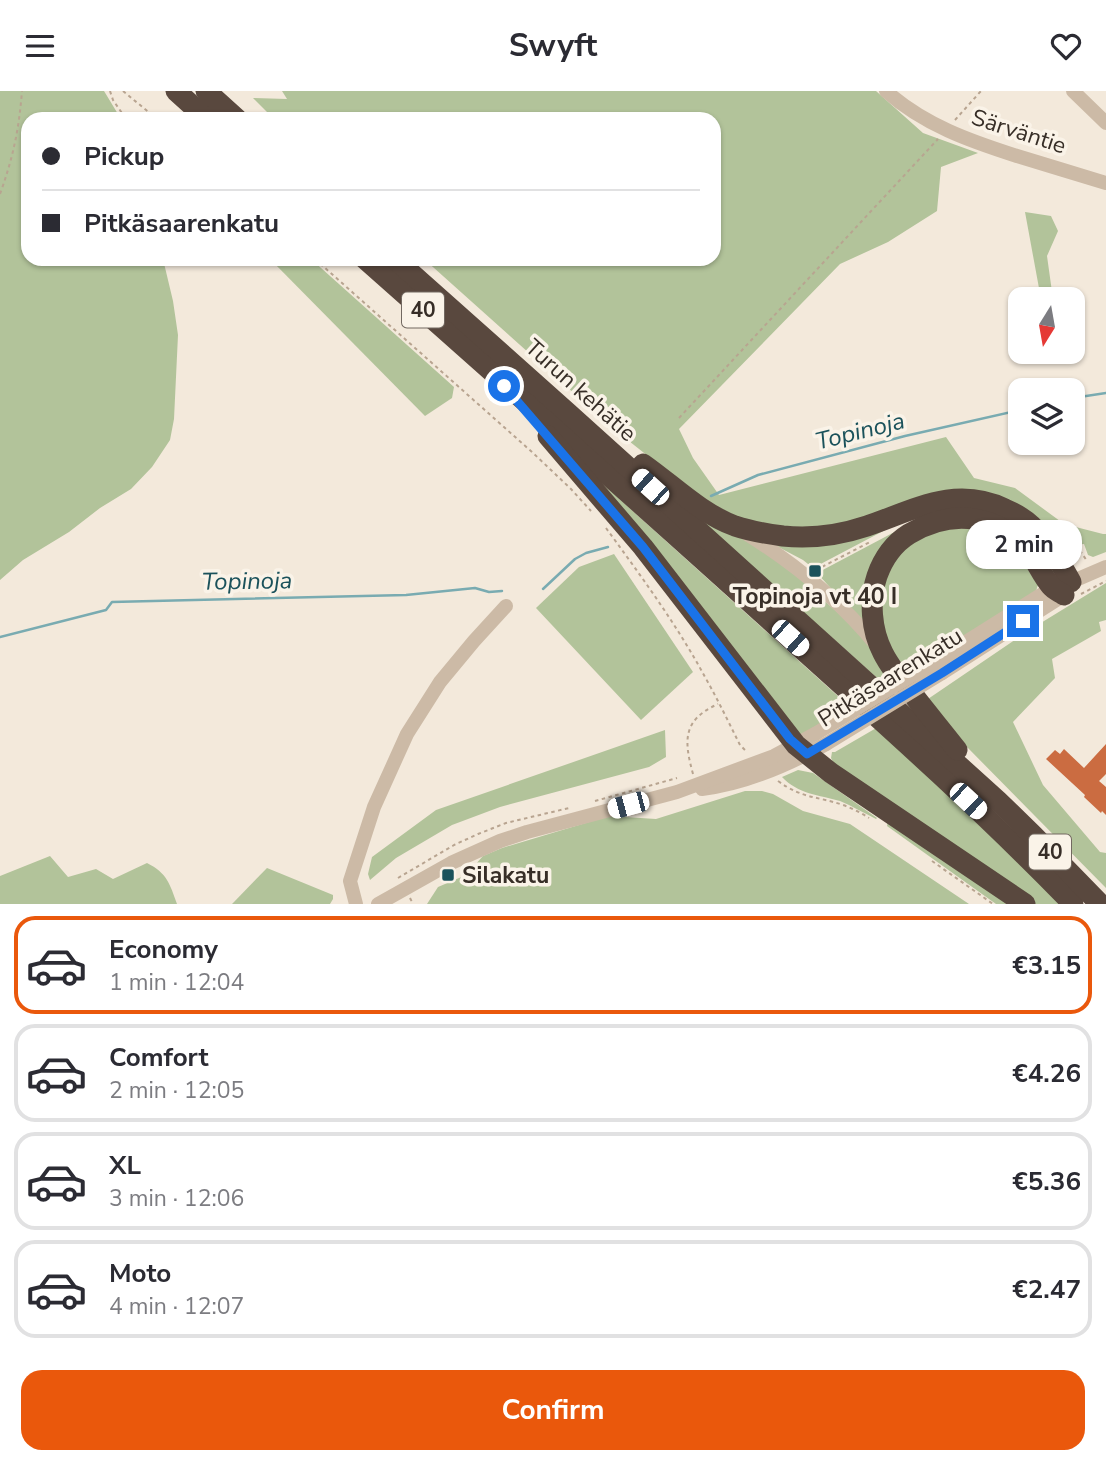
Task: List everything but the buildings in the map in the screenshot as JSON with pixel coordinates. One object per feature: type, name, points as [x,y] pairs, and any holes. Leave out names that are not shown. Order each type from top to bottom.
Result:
[{"type":"highway","points":[[176,91],[199,112]]},
{"type":"highway","points":[[206,91],[229,112]]},
{"type":"highway","name":"Turun kehätie","points":[[373,266],[489,369],[568,413],[998,801],[1100,904]]},
{"type":"highway","name":"Turun kehätie","points":[[402,266],[531,393],[1022,851],[1073,904]]},
{"type":"highway","points":[[489,369],[811,744],[831,773],[1025,904]]},
{"type":"highway","points":[[568,413],[695,503],[736,527],[782,536],[818,536],[866,526],[945,499],[975,499],[1001,507],[1031,525],[1052,551],[1062,588]]},
{"type":"highway","points":[[998,801],[899,678],[882,652],[872,610],[874,583],[886,556],[904,537],[925,525],[963,517],[999,527],[1014,536],[1062,588]]},
{"type":"street","name":"Särväntie","points":[[886,91],[919,117],[946,131],[985,146],[1106,183]]},
{"type":"street","points":[[1073,91],[1106,123]]},
{"type":"street","points":[[736,527],[773,550],[805,576],[849,615],[882,652]]},
{"type":"street","name":"Pitkäsaarenkatu","points":[[386,902],[452,863],[500,841],[677,792],[811,744],[936,669],[1062,588],[1106,567]]},
{"type":"street","points":[[356,904],[351,881],[374,807],[407,734],[440,682],[506,606]]},
{"type":"path","points":[[0,194],[16,142],[22,91]]},
{"type":"path","points":[[110,91],[121,112]]},
{"type":"path","points":[[123,91],[148,112]]},
{"type":"path","points":[[679,418],[981,91]]},
{"type":"path","points":[[323,266],[532,451],[595,516]]},
{"type":"path","points":[[603,525],[645,582],[704,675],[740,745],[747,752]]},
{"type":"path","points":[[1069,553],[1079,551],[1087,561]]},
{"type":"path","points":[[693,776],[687,754],[690,727],[707,709],[719,704]]},
{"type":"path","points":[[778,780],[801,795],[841,804],[872,820]]},
{"type":"path","points":[[927,857],[993,904]]},
{"type":"green space","points":[[0,91],[104,91],[117,112],[21,112],[21,266],[165,266],[178,335],[174,419],[170,440],[152,467],[131,489],[23,560],[0,580]]},
{"type":"green space","points":[[282,91],[876,91],[923,133],[978,153],[941,167],[937,211],[888,242],[840,264],[679,429],[693,458],[719,495],[946,437],[974,478],[1015,488],[1064,524],[1106,534],[1106,552],[1093,557],[1088,555],[1084,544],[1074,545],[1061,553],[1010,503],[805,530],[747,522],[701,498],[615,430],[432,266],[721,266],[721,112],[267,112],[253,98],[287,99]]},
{"type":"green space","points":[[1025,212],[1051,216],[1058,231],[1047,256],[1051,287],[1039,287]]},
{"type":"green space","points":[[277,266],[319,266],[454,387],[452,398],[425,416]]},
{"type":"green space","points":[[575,459],[850,707],[797,739]]},
{"type":"green space","points":[[669,492],[782,563],[864,636],[896,679],[886,686]]},
{"type":"green space","points":[[975,527],[1009,541],[1038,585],[1036,591],[903,675],[880,624],[880,587],[901,549],[937,529]]},
{"type":"green space","points":[[889,528],[813,568],[765,540]]},
{"type":"green space","points":[[902,528],[885,549],[871,633],[817,573]]},
{"type":"green space","points":[[614,554],[693,672],[641,720],[536,608],[579,567]]},
{"type":"green space","points":[[1106,583],[1106,620],[1099,622],[1101,631],[1052,659],[1055,678],[1013,722],[1043,785],[1100,852],[1106,853],[1106,888],[925,701],[1031,629]]},
{"type":"green space","points":[[878,727],[1061,904],[1034,904],[834,764],[832,752]]},
{"type":"green space","points":[[665,730],[666,757],[649,767],[500,807],[452,825],[396,858],[370,880],[368,874],[372,857],[436,810]]},
{"type":"green space","points":[[798,770],[813,773],[877,818],[840,801],[802,790],[782,777]]},
{"type":"green space","points":[[745,791],[773,794],[803,811],[850,824],[969,904],[427,904],[438,887],[466,875],[483,856],[502,848],[609,816],[656,819]]},
{"type":"green space","points":[[888,820],[1015,904],[996,904],[887,826]]},
{"type":"green space","points":[[50,856],[68,877],[96,869],[113,879],[147,863],[167,880],[177,904],[0,904],[0,876]]},
{"type":"green space","points":[[267,868],[333,895],[333,899],[330,904],[232,904]]},
{"type":"waterway","name":"Topinoja","points":[[1085,396],[1106,393]]},
{"type":"waterway","name":"Topinoja","points":[[711,496],[758,475],[905,436],[1008,413]]},
{"type":"waterway","name":"Topinoja","points":[[543,589],[575,559],[608,547]]},
{"type":"waterway","name":"Topinoja","points":[[0,637],[106,610],[112,602],[406,595],[475,588],[489,592],[502,591]]},
{"type":"place","name":"Topinoja vt 40 I","points":[[815,571]]},
{"type":"place","name":"Silakatu","points":[[448,875]]},
{"type":"route","points":[[504,386],[634,536],[790,739],[807,754],[1023,621]]}]
